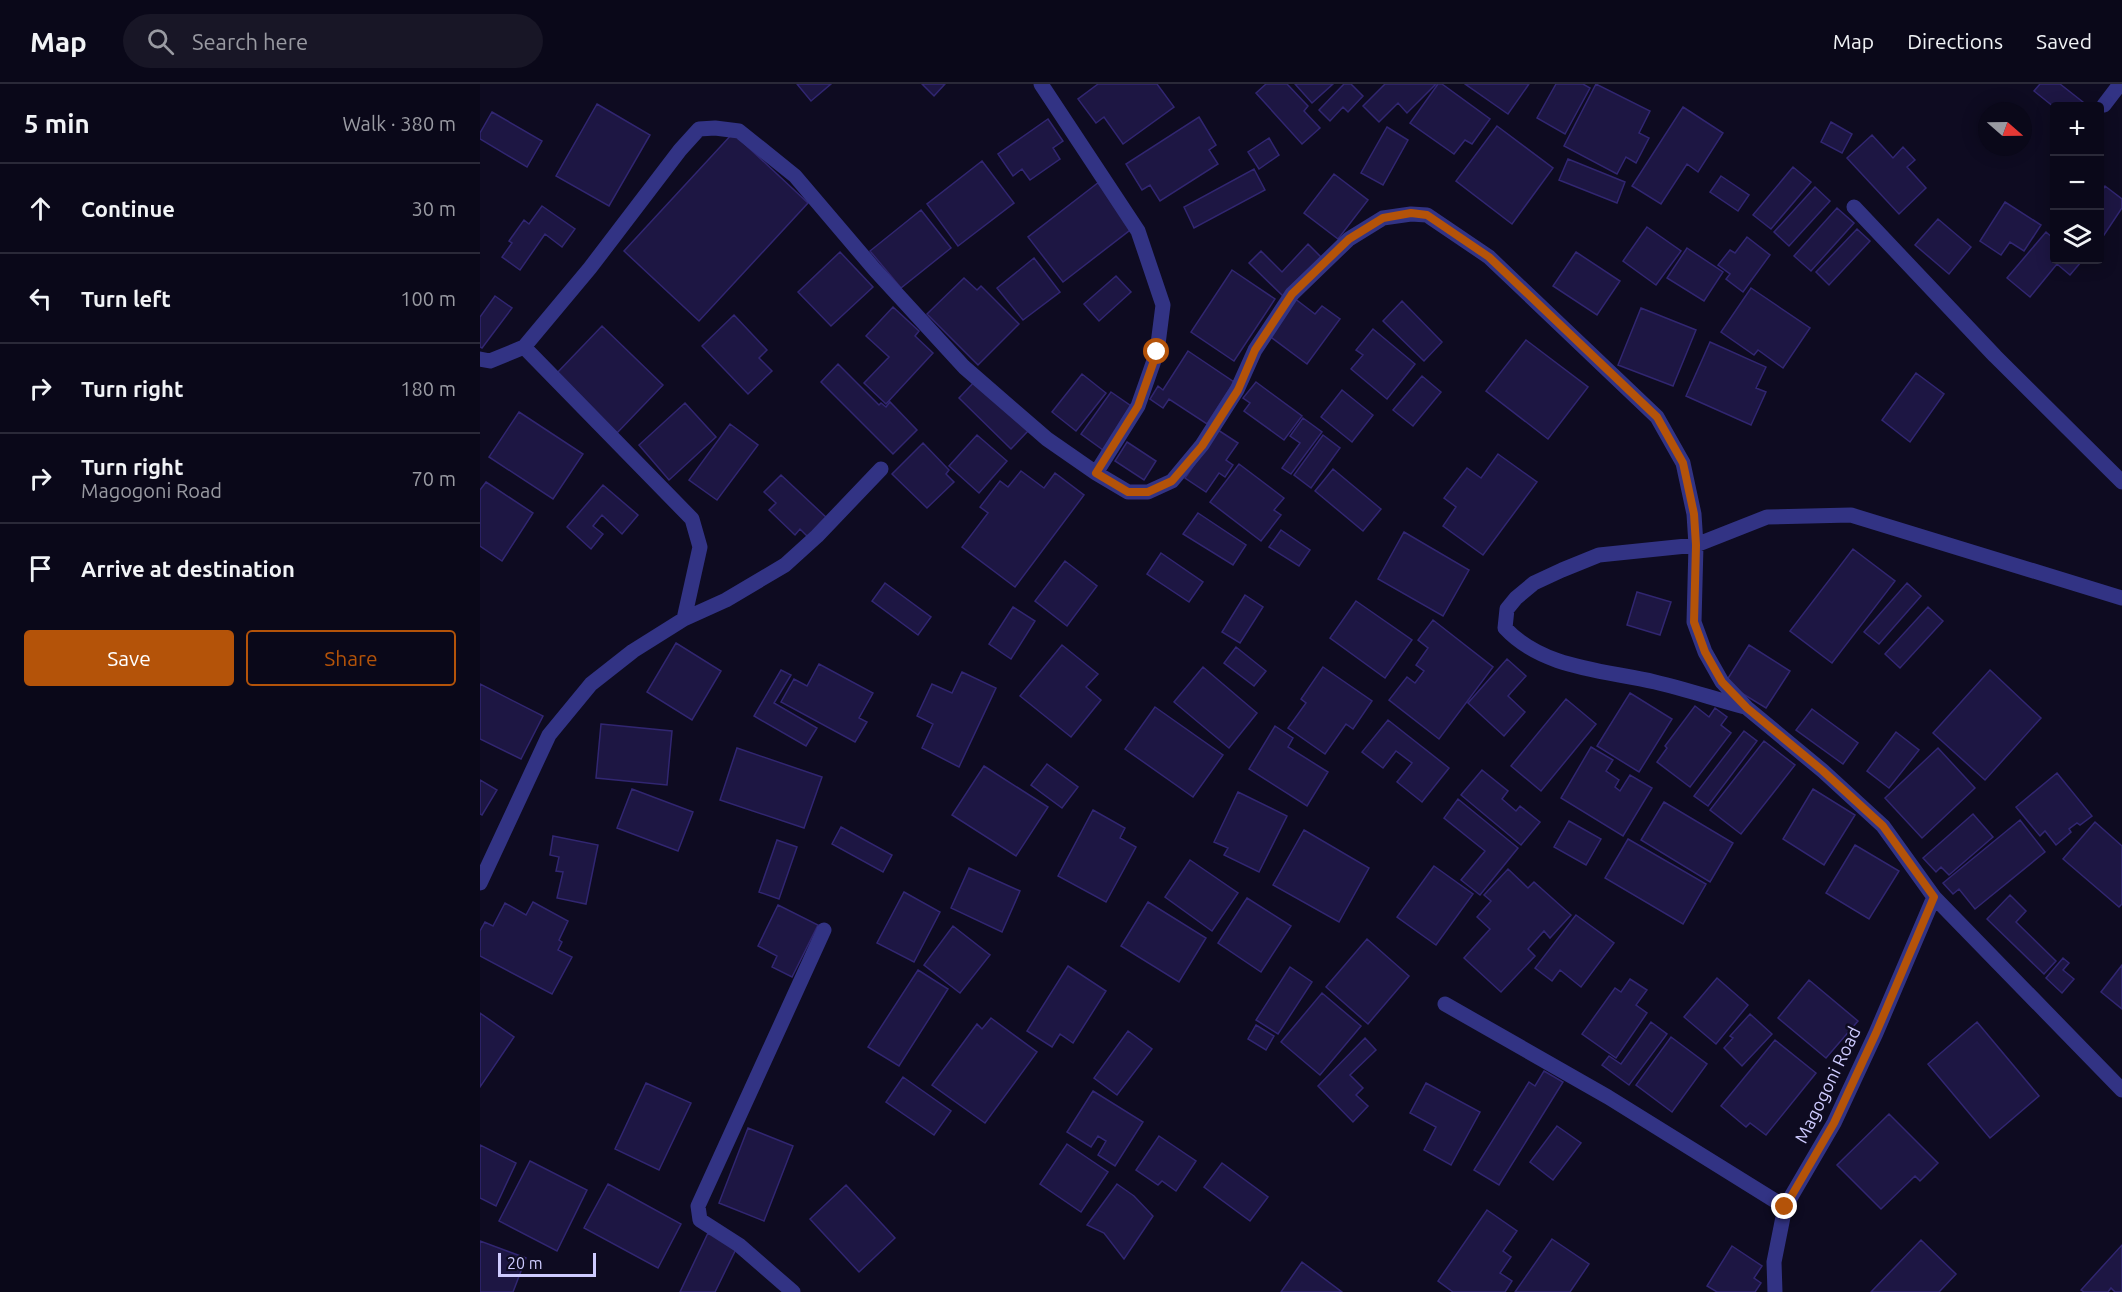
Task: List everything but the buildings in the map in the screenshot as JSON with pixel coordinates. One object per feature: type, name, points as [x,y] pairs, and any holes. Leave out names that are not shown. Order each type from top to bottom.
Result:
[{"type":"street","points":[[1041,84],[1138,231],[1163,305],[1157,352],[1138,406],[1096,473]]},
{"type":"street","points":[[2104,105],[2120,84]]},
{"type":"street","points":[[480,359],[490,361],[525,346],[590,268],[680,150],[699,129],[739,131],[795,176],[875,270],[964,367],[1047,439],[1096,473],[1128,492],[1148,492],[1172,481],[1202,446],[1238,390],[1255,350],[1292,294],[1349,239],[1383,218],[1411,213],[1427,215],[1489,257],[1657,417],[1683,463],[1694,514],[1696,545],[1694,622],[1705,652],[1722,682],[1747,708],[1823,771],[1883,826],[1934,897],[2122,1090]]},
{"type":"street","points":[[1854,207],[1995,356],[2122,482]]},
{"type":"street","points":[[525,346],[692,519],[700,547],[684,620]]},
{"type":"street","points":[[480,883],[549,735],[591,684],[633,651],[684,620],[726,600],[785,565],[817,536],[881,469]]},
{"type":"street","points":[[1747,708],[1655,682],[1561,662],[1514,637],[1505,628],[1507,609],[1534,583],[1599,555],[1696,545],[1767,517],[1851,515],[2122,598]]},
{"type":"street","name":"Magogoni Road","points":[[1774,1292],[1774,1262],[1785,1207],[1834,1123],[1876,1033],[1934,897]]},
{"type":"street","points":[[793,1292],[739,1245],[700,1220],[698,1206],[824,930]]},
{"type":"street","points":[[1445,1004],[1608,1097],[1785,1207]]},
{"type":"route","points":[[1157,352],[1138,406],[1096,473],[1128,492],[1148,492],[1172,481],[1202,446],[1238,390],[1255,350],[1292,294],[1349,239],[1383,218],[1411,213],[1427,215],[1489,257],[1657,417],[1683,463],[1694,514],[1696,545],[1693,591],[1694,622],[1705,652],[1722,682],[1747,708],[1823,771],[1883,826],[1934,897],[1876,1033],[1834,1123],[1785,1207]]}]
